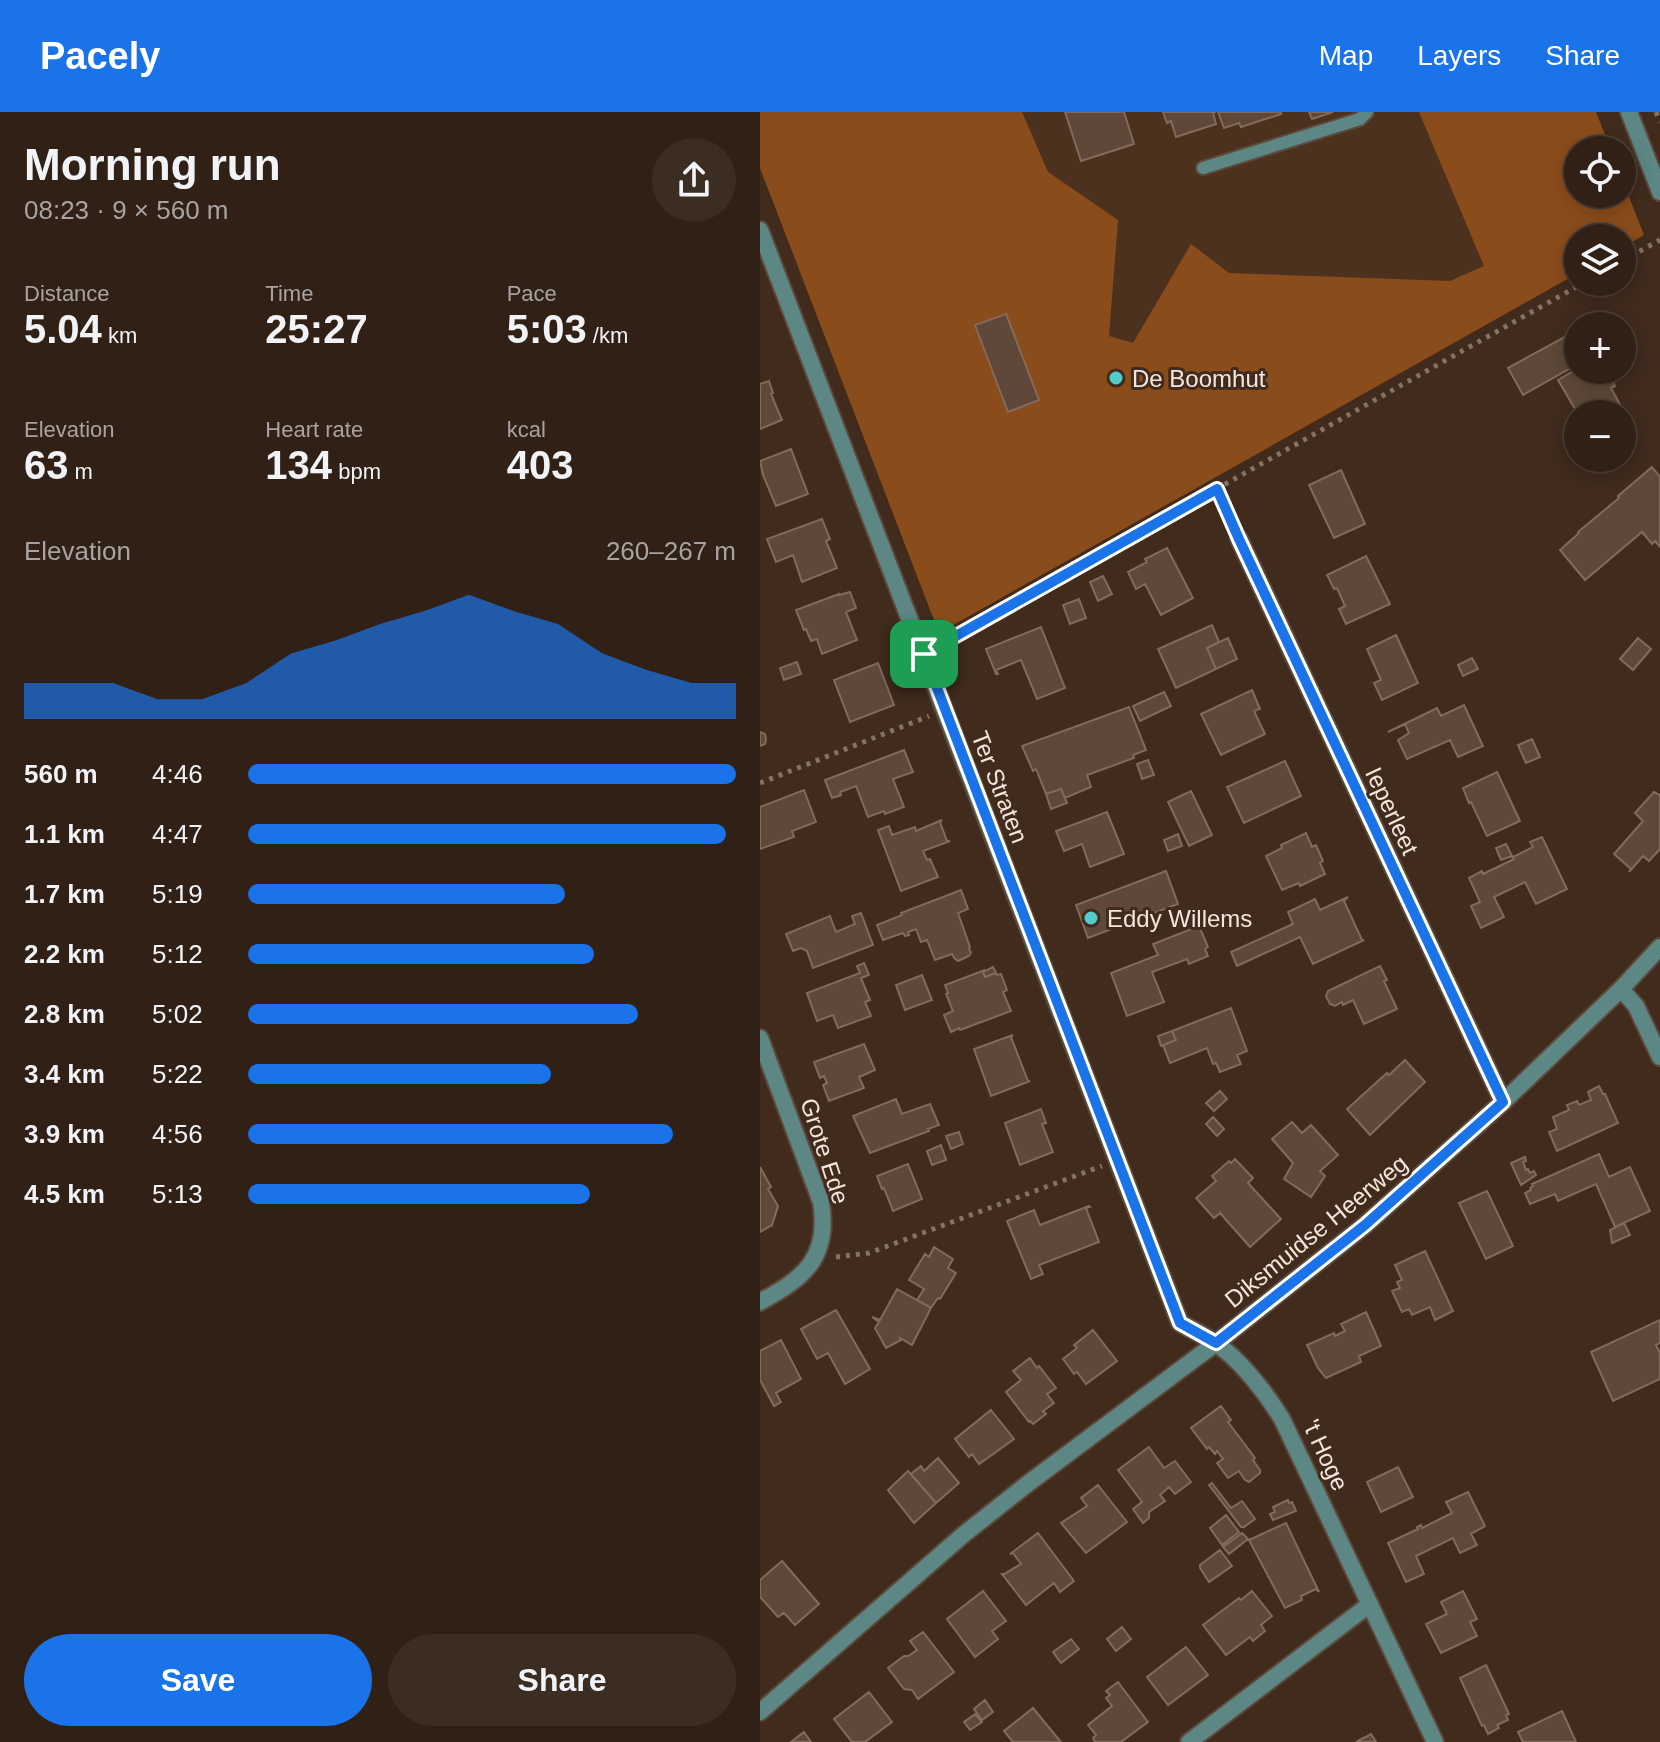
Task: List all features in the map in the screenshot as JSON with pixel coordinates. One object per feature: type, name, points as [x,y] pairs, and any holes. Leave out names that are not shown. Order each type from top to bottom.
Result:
[{"type":"street","points":[[1629,112],[1660,192]]},
{"type":"street","name":"Ter Straten","points":[[760,230],[1180,1323],[1216,1343]]},
{"type":"street","name":"Ieperleet","points":[[1239,539],[1503,1102]]},
{"type":"street","name":"Diksmuidse Heerweg","points":[[760,1712],[963,1535],[1216,1343],[1365,1225],[1503,1102],[1621,989],[1660,947]]},
{"type":"street","points":[[1621,989],[1636,1006],[1660,1057]]},
{"type":"street","name":"Grote Ede","points":[[760,1038],[821,1202],[823,1226],[813,1259],[795,1282],[760,1302]]},
{"type":"street","name":"'t Hoge","points":[[1216,1343],[1269,1398],[1282,1419],[1435,1742]]},
{"type":"street","points":[[1189,1742],[1370,1604]]},
{"type":"lane","points":[[1203,168],[1360,119],[1367,112]]},
{"type":"path","points":[[1656,112],[1660,122]]},
{"type":"path","points":[[1636,253],[1660,240]]},
{"type":"path","points":[[924,654],[1564,294]]},
{"type":"path","points":[[1217,489],[1239,539]]},
{"type":"path","points":[[760,783],[945,709]]},
{"type":"path","points":[[813,1259],[869,1253],[1118,1160]]},
{"type":"shaded area","name":"De Boomhut","points":[[760,112],[1596,112],[1605,136],[1564,136],[1564,208],[1633,208],[1644,235],[1636,240],[1636,224],[1564,224],[1564,281],[939,633],[760,168]]},
{"type":"shaded area","name":"De Boomhut","points":[[760,112],[1022,112],[1048,172],[1118,220],[1109,336],[1133,343],[1191,244],[1229,273],[1450,281],[1484,266],[1419,112],[1596,112],[1605,136],[1564,136],[1564,208],[1633,208],[1644,235],[1636,240],[1636,224],[1564,224],[1564,281],[939,633],[760,168]]},
{"type":"building","points":[[1065,112],[1124,112],[1134,144],[1081,161]]},
{"type":"building","points":[[1163,112],[1216,112],[1213,113],[1216,124],[1176,137],[1171,121],[1167,123]]},
{"type":"building","points":[[1218,112],[1281,114],[1241,127],[1239,123],[1224,128]]},
{"type":"building","points":[[1309,112],[1333,112],[1312,119]]},
{"type":"building","points":[[1006,314],[1039,400],[1008,412],[975,325]]},
{"type":"building","points":[[1564,337],[1564,372],[1523,395],[1508,368]]},
{"type":"building","points":[[1564,376],[1564,384],[1614,384],[1611,388],[1618,400],[1570,400],[1558,380]]},
{"type":"building","points":[[769,381],[782,420],[760,429],[760,384]]},
{"type":"building","points":[[791,449],[808,494],[776,506],[760,461]]},
{"type":"building","points":[[1652,467],[1660,477],[1660,547],[1655,541],[1652,544],[1642,532],[1585,580],[1560,550]]},
{"type":"building","points":[[1341,470],[1365,524],[1334,538],[1309,485]]},
{"type":"building","points":[[822,519],[830,539],[826,541],[837,568],[802,582],[793,555],[776,562],[767,539]]},
{"type":"building","points":[[1167,548],[1193,598],[1161,615],[1145,584],[1136,589],[1128,572]]},
{"type":"building","points":[[1366,556],[1390,604],[1346,624],[1339,609],[1345,606],[1327,575]]},
{"type":"building","points":[[1103,576],[1112,594],[1098,601],[1090,582]]},
{"type":"building","points":[[850,592],[856,608],[846,612],[857,640],[822,654],[817,639],[811,641],[796,610]]},
{"type":"building","points":[[1079,599],[1086,618],[1070,624],[1063,605]]},
{"type":"building","points":[[1212,625],[1219,642],[1207,648],[1216,669],[1176,688],[1158,649]]},
{"type":"building","points":[[1041,627],[1065,688],[1037,699],[1021,660],[996,670],[996,674],[986,649]]},
{"type":"building","points":[[1396,635],[1418,683],[1382,700],[1374,683],[1381,680],[1367,649]]},
{"type":"building","points":[[1228,638],[1237,659],[1216,669],[1207,648]]},
{"type":"building","points":[[1638,638],[1651,649],[1633,670],[1620,659]]},
{"type":"building","points":[[1472,658],[1478,669],[1463,676],[1458,665]]},
{"type":"building","points":[[797,662],[801,674],[784,680],[780,668]]},
{"type":"building","points":[[878,663],[894,705],[850,722],[834,680]]},
{"type":"building","points":[[1252,690],[1260,709],[1254,711],[1265,734],[1221,755],[1201,714]]},
{"type":"building","points":[[1164,692],[1171,706],[1140,721],[1133,706]]},
{"type":"building","points":[[1464,705],[1483,746],[1458,757],[1450,740],[1407,759],[1398,740],[1409,733],[1405,724],[1388,732],[1437,708],[1441,716]]},
{"type":"building","points":[[1129,707],[1146,750],[1133,755],[1134,758],[1087,775],[1091,787],[1065,798],[1061,789],[1046,794],[1022,746]]},
{"type":"building","points":[[760,732],[765,734],[766,739],[765,744],[760,746]]},
{"type":"building","points":[[1532,739],[1540,757],[1526,763],[1518,745]]},
{"type":"building","points":[[904,750],[913,772],[893,779],[904,807],[868,817],[856,786],[832,798],[825,780]]},
{"type":"building","points":[[1148,760],[1154,775],[1142,779],[1137,764]]},
{"type":"building","points":[[1285,761],[1301,796],[1244,823],[1227,787]]},
{"type":"building","points":[[1497,772],[1520,821],[1487,836],[1463,788]]},
{"type":"building","points":[[1061,789],[1067,803],[1051,809],[1046,794]]},
{"type":"building","points":[[804,790],[816,822],[792,831],[794,837],[760,849],[760,807]]},
{"type":"building","points":[[1191,791],[1212,835],[1189,846],[1168,802]]},
{"type":"building","points":[[1654,792],[1660,795],[1660,849],[1649,861],[1643,856],[1629,872],[1631,869],[1614,854],[1643,821],[1635,813]]},
{"type":"building","points":[[1107,812],[1124,854],[1090,867],[1082,844],[1064,851],[1056,831]]},
{"type":"building","points":[[942,820],[940,822],[947,841],[950,841],[923,851],[938,877],[901,891],[878,830],[889,826],[892,835],[915,827],[916,831]]},
{"type":"building","points":[[1306,833],[1312,847],[1316,845],[1325,874],[1300,886],[1299,883],[1282,890],[1266,856]]},
{"type":"building","points":[[1178,834],[1182,846],[1168,851],[1164,840]]},
{"type":"building","points":[[1542,837],[1567,889],[1536,904],[1525,882],[1494,897],[1504,917],[1481,928],[1471,906],[1480,902],[1469,878],[1514,859],[1533,847],[1530,842]]},
{"type":"building","points":[[1506,844],[1512,856],[1501,860],[1496,848]]},
{"type":"building","points":[[1166,871],[1178,904],[1088,938],[1076,905]]},
{"type":"building","points":[[961,890],[968,909],[958,913],[970,947],[969,956],[958,961],[952,954],[935,960],[927,940],[921,942],[916,929],[908,932],[909,935],[903,933],[883,940],[877,925]]},
{"type":"building","points":[[1348,897],[1344,901],[1364,940],[1313,964],[1300,937],[1237,966],[1231,952],[1293,924],[1288,912],[1315,899],[1320,910]]},
{"type":"building","points":[[861,913],[873,945],[813,968],[807,951],[801,948],[793,951],[786,934],[830,916],[836,932],[855,924],[852,916]]},
{"type":"building","points":[[1199,926],[1208,947],[1205,949],[1208,956],[1189,964],[1187,959],[1152,972],[1164,1002],[1127,1016],[1111,973],[1158,955],[1153,944]]},
{"type":"building","points":[[864,963],[869,975],[861,978],[870,1000],[865,1002],[871,1016],[838,1028],[833,1015],[817,1021],[807,993],[860,973],[857,966]]},
{"type":"building","points":[[1380,966],[1397,1009],[1364,1024],[1353,1000],[1343,1005],[1342,1002],[1335,1006],[1330,1004],[1326,996],[1328,991]]},
{"type":"building","points":[[993,967],[996,973],[985,977],[983,972]]},
{"type":"building","points":[[985,970],[985,977],[1001,974],[1007,990],[1003,992],[1011,1011],[951,1032],[944,1015],[953,1011],[945,985]]},
{"type":"building","points":[[922,975],[932,1000],[905,1010],[896,985]]},
{"type":"building","points":[[1231,1008],[1247,1051],[1237,1055],[1241,1064],[1220,1072],[1207,1048],[1170,1063],[1163,1045],[1176,1040],[1172,1031]]},
{"type":"building","points":[[1172,1031],[1176,1040],[1161,1046],[1158,1036]]},
{"type":"building","points":[[1013,1035],[1011,1037],[1030,1081],[991,1096],[974,1049]]},
{"type":"building","points":[[864,1044],[875,1070],[859,1077],[864,1088],[829,1101],[823,1085],[827,1083],[824,1076],[820,1078],[814,1062]]},
{"type":"building","points":[[1405,1060],[1425,1082],[1370,1135],[1347,1109]]},
{"type":"building","points":[[1599,1086],[1618,1123],[1557,1151],[1549,1132],[1557,1129],[1553,1117],[1569,1110],[1567,1105],[1577,1101],[1579,1105],[1591,1100],[1588,1092]]},
{"type":"building","points":[[1220,1091],[1227,1099],[1214,1111],[1206,1103]]},
{"type":"building","points":[[896,1099],[902,1114],[930,1104],[939,1125],[870,1153],[853,1116]]},
{"type":"building","points":[[1041,1109],[1046,1123],[1042,1124],[1053,1152],[1020,1165],[1005,1123]]},
{"type":"building","points":[[1213,1117],[1224,1129],[1217,1136],[1206,1124]]},
{"type":"building","points":[[1292,1122],[1302,1133],[1311,1125],[1338,1155],[1320,1171],[1325,1176],[1311,1197],[1284,1179],[1293,1163],[1272,1139]]},
{"type":"building","points":[[959,1132],[963,1144],[951,1149],[946,1136]]},
{"type":"building","points":[[941,1145],[946,1160],[932,1165],[927,1151]]},
{"type":"building","points":[[1599,1154],[1609,1177],[1630,1167],[1650,1211],[1615,1227],[1596,1184],[1558,1201],[1555,1194],[1530,1204],[1525,1193],[1531,1190],[1532,1184]]},
{"type":"building","points":[[1525,1157],[1526,1170],[1530,1173],[1534,1171],[1536,1175],[1521,1185],[1511,1163]]},
{"type":"building","points":[[1235,1159],[1253,1178],[1248,1183],[1281,1219],[1250,1247],[1220,1213],[1214,1218],[1196,1198],[1216,1181],[1212,1176]]},
{"type":"building","points":[[908,1164],[922,1199],[893,1211],[877,1176]]},
{"type":"building","points":[[760,1167],[778,1206],[772,1225],[760,1232]]},
{"type":"building","points":[[1487,1191],[1513,1246],[1486,1259],[1459,1203]]},
{"type":"building","points":[[1089,1206],[1086,1208],[1099,1242],[1039,1265],[1043,1274],[1031,1279],[1007,1221],[1034,1210],[1040,1225]]},
{"type":"building","points":[[1624,1223],[1630,1235],[1612,1243],[1610,1230]]},
{"type":"building","points":[[934,1247],[953,1259],[948,1268],[956,1273],[931,1308],[917,1300],[924,1289],[909,1280],[925,1254],[929,1257]]},
{"type":"building","points":[[1425,1251],[1453,1311],[1435,1320],[1430,1307],[1412,1315],[1409,1309],[1402,1312],[1392,1291],[1400,1288],[1397,1282],[1402,1280],[1395,1265]]},
{"type":"building","points":[[897,1289],[931,1308],[912,1345],[900,1338],[886,1348],[875,1328],[879,1322],[872,1317],[880,1320]]},
{"type":"building","points":[[836,1310],[870,1369],[845,1384],[828,1353],[817,1359],[801,1329]]},
{"type":"building","points":[[1366,1312],[1381,1346],[1359,1356],[1361,1362],[1326,1378],[1307,1345],[1345,1331],[1341,1324]]},
{"type":"building","points":[[1660,1320],[1660,1343],[1656,1345],[1660,1353],[1660,1379],[1613,1401],[1591,1352]]},
{"type":"building","points":[[1093,1330],[1117,1361],[1086,1384],[1063,1359],[1077,1348],[1074,1345]]},
{"type":"building","points":[[781,1340],[801,1379],[776,1393],[781,1402],[774,1406],[760,1380],[760,1351]]},
{"type":"building","points":[[1030,1358],[1056,1388],[1047,1394],[1054,1403],[1033,1424],[1006,1392],[1021,1380],[1013,1371]]},
{"type":"building","points":[[1221,1406],[1260,1470],[1249,1482],[1239,1471],[1228,1478],[1217,1463],[1223,1459],[1217,1451],[1215,1454],[1209,1447],[1207,1449],[1191,1428]]},
{"type":"building","points":[[991,1410],[1014,1439],[979,1464],[955,1439]]},
{"type":"building","points":[[1149,1447],[1164,1468],[1175,1461],[1191,1482],[1175,1494],[1169,1487],[1160,1495],[1165,1501],[1149,1512],[1149,1518],[1143,1523],[1133,1509],[1142,1502],[1118,1470]]},
{"type":"building","points":[[938,1458],[959,1483],[936,1503],[911,1474],[921,1466],[924,1471]]},
{"type":"building","points":[[1398,1467],[1413,1497],[1381,1512],[1367,1482]]},
{"type":"building","points":[[908,1471],[936,1503],[914,1523],[888,1490]]},
{"type":"building","points":[[1212,1483],[1231,1508],[1242,1501],[1255,1519],[1241,1527],[1209,1485]]},
{"type":"building","points":[[1098,1485],[1127,1522],[1086,1553],[1061,1523],[1087,1506],[1081,1498]]},
{"type":"building","points":[[1468,1492],[1485,1526],[1471,1534],[1477,1545],[1460,1553],[1453,1538],[1416,1556],[1424,1574],[1406,1582],[1388,1543],[1452,1513],[1446,1502]]},
{"type":"building","points":[[1288,1500],[1296,1511],[1273,1520],[1270,1514],[1275,1512],[1273,1507]]},
{"type":"building","points":[[1226,1515],[1239,1532],[1222,1545],[1210,1528]]},
{"type":"building","points":[[1286,1523],[1319,1592],[1316,1589],[1301,1596],[1302,1600],[1285,1608],[1249,1540]]},
{"type":"building","points":[[1038,1533],[1074,1581],[1060,1592],[1054,1583],[1026,1605],[1002,1574],[1021,1564],[1013,1553],[1010,1554]]},
{"type":"building","points":[[1242,1533],[1248,1539],[1229,1554],[1223,1547]]},
{"type":"building","points":[[1220,1550],[1232,1566],[1209,1582],[1200,1565]]},
{"type":"building","points":[[782,1561],[819,1604],[795,1625],[784,1613],[778,1617],[760,1597],[760,1580]]},
{"type":"building","points":[[983,1591],[1006,1621],[992,1631],[998,1639],[975,1657],[947,1619]]},
{"type":"building","points":[[1252,1591],[1272,1616],[1261,1625],[1265,1631],[1253,1641],[1250,1637],[1226,1655],[1203,1625]]},
{"type":"building","points":[[1463,1591],[1477,1619],[1470,1622],[1477,1636],[1441,1653],[1426,1624],[1447,1614],[1441,1602]]},
{"type":"building","points":[[1122,1627],[1131,1639],[1116,1651],[1107,1639]]},
{"type":"building","points":[[923,1632],[954,1672],[918,1699],[912,1690],[904,1689],[888,1668],[917,1650],[910,1641]]},
{"type":"building","points":[[1071,1639],[1079,1649],[1061,1663],[1053,1652]]},
{"type":"building","points":[[1186,1647],[1208,1675],[1168,1705],[1147,1677]]},
{"type":"building","points":[[1486,1665],[1509,1714],[1506,1715],[1508,1720],[1488,1734],[1460,1678]]},
{"type":"building","points":[[1118,1682],[1148,1722],[1121,1742],[1095,1742],[1093,1738],[1096,1735],[1088,1725],[1112,1706],[1106,1698],[1110,1695],[1106,1691]]},
{"type":"building","points":[[869,1692],[892,1722],[865,1742],[852,1742],[834,1719]]},
{"type":"building","points":[[985,1700],[993,1712],[982,1720],[974,1709]]},
{"type":"building","points":[[1033,1708],[1061,1742],[1013,1742],[1004,1731]]},
{"type":"building","points":[[1562,1711],[1576,1742],[1523,1742],[1518,1732]]},
{"type":"building","points":[[975,1714],[982,1722],[970,1730],[964,1722]]},
{"type":"building","points":[[804,1732],[811,1742],[791,1742]]},
{"type":"building","points":[[1371,1734],[1376,1742],[1356,1742]]},
{"type":"place","name":"De Boomhut","points":[[1116,378]]},
{"type":"place","name":"Eddy Willems","points":[[1091,918]]},
{"type":"route","points":[[1217,489],[1503,1102],[1365,1225],[1216,1343],[1180,1323],[924,654],[1217,489]]}]
